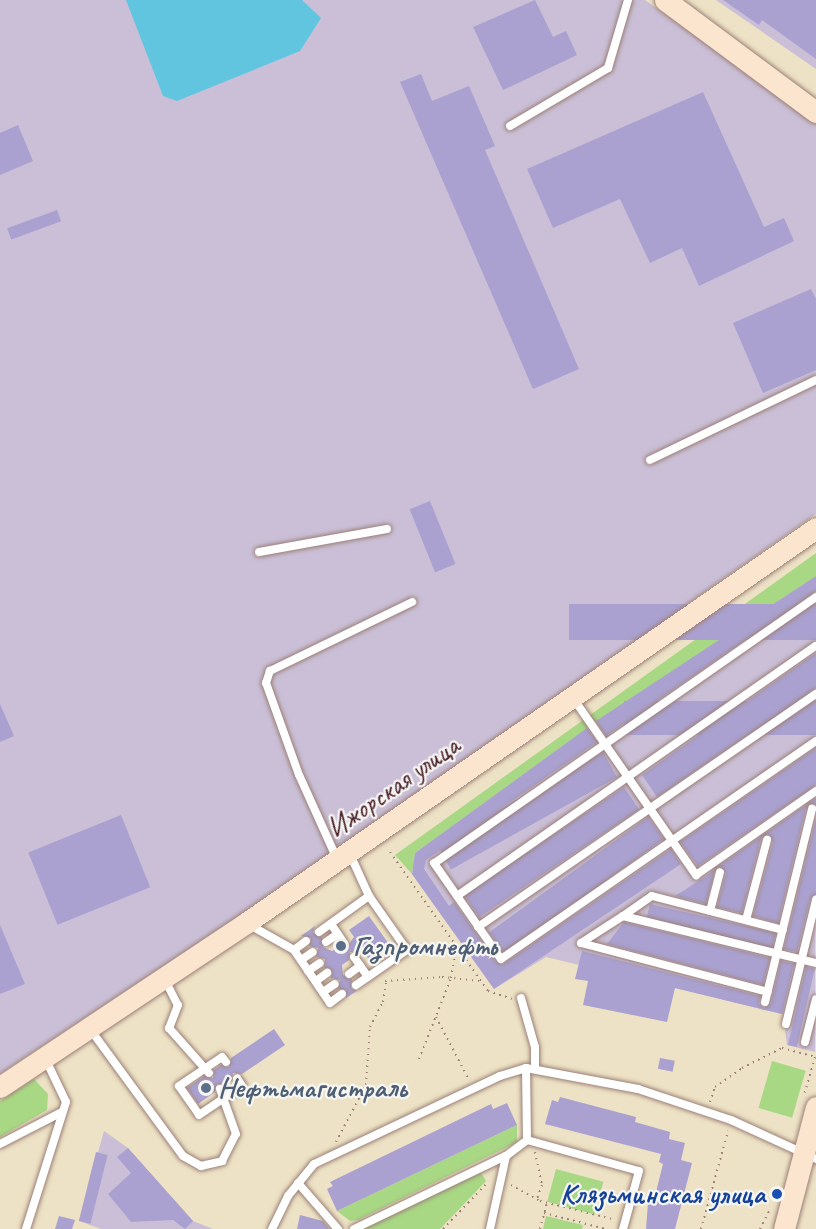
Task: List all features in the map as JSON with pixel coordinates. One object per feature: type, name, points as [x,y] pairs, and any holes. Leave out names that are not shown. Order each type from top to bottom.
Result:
[{"type":"street","points":[[665,0],[816,112]]},
{"type":"street","name":"Ижорская улица","points":[[0,1087],[246,923],[816,528]]},
{"type":"street","points":[[784,1229],[810,1157],[816,1107]]},
{"type":"lane","points":[[510,126],[608,68],[628,0]]},
{"type":"lane","points":[[650,460],[816,380]]},
{"type":"lane","points":[[259,552],[387,529]]},
{"type":"lane","points":[[816,597],[434,862],[501,959],[816,741]]},
{"type":"lane","points":[[356,985],[406,950],[343,856],[299,775],[266,683],[270,670],[412,602]]},
{"type":"lane","points":[[457,896],[816,646]]},
{"type":"lane","points":[[478,927],[816,694]]},
{"type":"lane","points":[[572,697],[696,874],[816,791]]},
{"type":"lane","points":[[765,1002],[812,808]]},
{"type":"lane","points":[[746,920],[767,840]]},
{"type":"lane","points":[[710,911],[720,872]]},
{"type":"lane","points":[[319,932],[369,896]]},
{"type":"lane","points":[[768,992],[581,943],[652,896],[783,930]]},
{"type":"lane","points":[[786,1024],[816,900]]},
{"type":"lane","points":[[623,916],[816,963]]},
{"type":"lane","points":[[246,923],[294,950],[330,1003],[342,994]]},
{"type":"lane","points":[[331,924],[344,943]]},
{"type":"lane","points":[[326,942],[338,934]]},
{"type":"lane","points":[[294,950],[306,941]]},
{"type":"lane","points":[[301,960],[313,952]]},
{"type":"lane","points":[[354,957],[368,977]]},
{"type":"lane","points":[[308,971],[320,963]]},
{"type":"lane","points":[[349,974],[360,966]]},
{"type":"lane","points":[[316,981],[327,973]]},
{"type":"lane","points":[[164,979],[178,1005],[169,1029],[207,1070]]},
{"type":"lane","points":[[323,992],[335,984]]},
{"type":"lane","points":[[520,998],[535,1047],[535,1069]]},
{"type":"lane","points":[[805,1042],[816,999]]},
{"type":"lane","points":[[89,1028],[183,1156],[201,1166],[222,1161],[236,1134],[225,1097],[220,1089]]},
{"type":"lane","points":[[226,1062],[222,1057],[193,1080],[179,1086],[199,1115],[242,1086],[237,1078]]},
{"type":"lane","points":[[26,1229],[66,1102],[45,1058]]},
{"type":"lane","points":[[526,1068],[527,1140]]},
{"type":"lane","points":[[272,1229],[298,1183],[314,1164],[473,1089],[526,1068],[638,1089],[731,1120],[810,1157]]},
{"type":"lane","points":[[205,1099],[211,1107]]},
{"type":"lane","points":[[0,1144],[62,1112]]},
{"type":"lane","points":[[354,1229],[506,1156],[527,1140]]},
{"type":"lane","points":[[527,1140],[639,1171],[623,1226]]},
{"type":"lane","points":[[489,1229],[506,1156]]},
{"type":"lane","points":[[298,1183],[338,1229]]},
{"type":"path","points":[[390,852],[456,950],[488,990],[509,1000],[520,998]]},
{"type":"path","points":[[419,1059],[452,978],[456,950]]},
{"type":"path","points":[[376,971],[386,982]]},
{"type":"path","points":[[386,982],[452,978],[480,981]]},
{"type":"path","points":[[327,1158],[366,1085],[370,1027],[383,1002],[386,982]]},
{"type":"path","points":[[436,1017],[473,1089]]},
{"type":"path","points":[[707,1112],[715,1087],[742,1068],[782,1048]]},
{"type":"path","points":[[701,1229],[731,1120]]},
{"type":"path","points":[[527,1140],[534,1150],[542,1185],[537,1199]]},
{"type":"path","points":[[443,1229],[504,1165]]},
{"type":"path","points":[[500,1180],[537,1199],[623,1226]]},
{"type":"path","points":[[540,1229],[547,1202]]},
{"type":"path","points":[[760,1229],[774,1202]]},
{"type":"path","points":[[544,1213],[606,1229]]},
{"type":"path","points":[[585,1229],[586,1224]]},
{"type":"shaded area","points":[[0,0],[645,0],[816,122],[816,514],[301,875],[0,1074]]},
{"type":"shaded area","points":[[716,0],[816,0],[816,69]]},
{"type":"shaded area","points":[[816,576],[815,1052],[787,1045],[783,1014],[546,957],[494,989],[412,874],[415,853],[599,720]]},
{"type":"shaded area","points":[[104,1131],[128,1148],[193,1221],[213,1229],[101,1229],[79,1221]]},
{"type":"green space","points":[[816,553],[816,576],[599,720],[415,853],[412,874],[395,855]]},
{"type":"green space","points":[[772,1061],[806,1071],[792,1118],[758,1108]]},
{"type":"green space","points":[[34,1079],[48,1094],[47,1110],[0,1137],[0,1101]]},
{"type":"green space","points":[[517,1125],[517,1142],[358,1220],[350,1221],[337,1211]]},
{"type":"green space","points":[[556,1169],[603,1182],[595,1215],[547,1202]]},
{"type":"green space","points":[[480,1171],[486,1181],[440,1229],[361,1229]]},
{"type":"green space","points":[[546,1216],[583,1225],[582,1229],[543,1229]]},
{"type":"water","points":[[126,0],[302,0],[321,18],[300,51],[177,101],[163,96]]},
{"type":"building","points":[[535,0],[553,37],[566,31],[577,55],[503,90],[473,27]]},
{"type":"building","points":[[723,0],[816,0],[816,59],[762,20],[759,25]]},
{"type":"building","points":[[421,74],[432,101],[469,86],[495,146],[485,150],[579,369],[533,389],[400,82]]},
{"type":"building","points":[[703,92],[764,227],[784,218],[794,241],[699,286],[682,248],[650,263],[620,199],[553,228],[527,169]]},
{"type":"building","points":[[18,125],[33,161],[0,175],[0,133]]},
{"type":"building","points":[[57,210],[61,221],[11,239],[7,228]]},
{"type":"building","points":[[811,289],[816,299],[816,370],[763,393],[733,323]]},
{"type":"building","points":[[430,501],[455,564],[435,572],[410,509]]},
{"type":"building","points":[[816,576],[816,591],[606,736],[596,721]]},
{"type":"building","points":[[569,604],[816,604],[816,640],[569,640]]},
{"type":"building","points":[[816,653],[816,688],[657,797],[642,775]]},
{"type":"building","points":[[624,701],[816,701],[816,735],[624,735]]},
{"type":"building","points":[[0,704],[14,736],[0,742]]},
{"type":"building","points":[[587,728],[597,742],[426,860],[424,869],[449,906],[454,902],[496,962],[502,965],[671,849],[681,864],[494,989],[412,874],[415,853]]},
{"type":"building","points":[[816,748],[816,785],[698,866],[680,842]]},
{"type":"building","points":[[603,752],[617,777],[451,869],[437,844]]},
{"type":"building","points":[[624,787],[639,809],[479,917],[464,895]]},
{"type":"building","points":[[816,798],[816,805],[806,808],[778,923],[753,916],[773,842],[768,834],[761,838],[742,913],[717,907],[726,873],[719,866]]},
{"type":"building","points":[[121,815],[150,887],[58,925],[28,852]]},
{"type":"building","points":[[648,817],[664,839],[505,954],[489,932]]},
{"type":"building","points":[[816,818],[816,894],[810,899],[797,952],[784,949]]},
{"type":"building","points":[[715,869],[706,904],[675,896],[705,877]]},
{"type":"building","points":[[650,904],[776,933],[772,949],[646,920]]},
{"type":"building","points":[[369,916],[391,947],[370,961],[363,951],[350,952],[349,960],[342,965],[343,975],[352,979],[351,988],[357,991],[346,998],[346,990],[338,989],[340,980],[331,978],[331,969],[324,968],[325,959],[316,957],[318,948],[309,946],[311,938],[301,936],[315,926],[313,933],[322,937],[323,947],[332,951],[339,946],[345,949],[354,937],[349,930]]},
{"type":"building","points":[[624,922],[770,958],[763,985],[607,944]]},
{"type":"building","points":[[0,925],[25,984],[0,994]]},
{"type":"building","points":[[582,951],[760,996],[759,1004],[764,1008],[771,1003],[781,961],[794,964],[782,1014],[675,988],[667,1022],[583,1005],[588,981],[575,979]]},
{"type":"building","points":[[806,967],[815,969],[797,1047],[788,1045]]},
{"type":"building","points":[[274,1029],[285,1045],[242,1074],[233,1073],[232,1081],[225,1086],[217,1084],[215,1092],[198,1104],[187,1088],[204,1076],[213,1078],[214,1070],[221,1065],[229,1067],[231,1058]]},
{"type":"building","points":[[660,1058],[675,1061],[673,1072],[658,1069]]},
{"type":"building","points":[[560,1097],[636,1117],[635,1122],[670,1132],[669,1139],[685,1143],[681,1160],[692,1163],[675,1229],[646,1229],[651,1190],[656,1192],[663,1164],[659,1162],[661,1154],[545,1124],[552,1100],[558,1102]]},
{"type":"building","points":[[507,1103],[517,1125],[337,1211],[327,1189],[333,1186],[330,1182],[491,1104],[493,1109]]},
{"type":"building","points":[[128,1148],[193,1221],[185,1229],[173,1220],[131,1222],[108,1194],[131,1173],[117,1157]]},
{"type":"building","points":[[96,1152],[108,1155],[90,1224],[79,1221]]},
{"type":"building","points":[[300,1215],[323,1221],[330,1229],[297,1229]]},
{"type":"building","points":[[59,1216],[75,1220],[72,1229],[55,1229]]},
{"type":"place","name":"Газпромнефть","points":[[341,946]]},
{"type":"place","name":"Нефтьмагистраль","points":[[206,1088]]},
{"type":"place","name":"Клязьминская улица","points":[[777,1194]]}]
